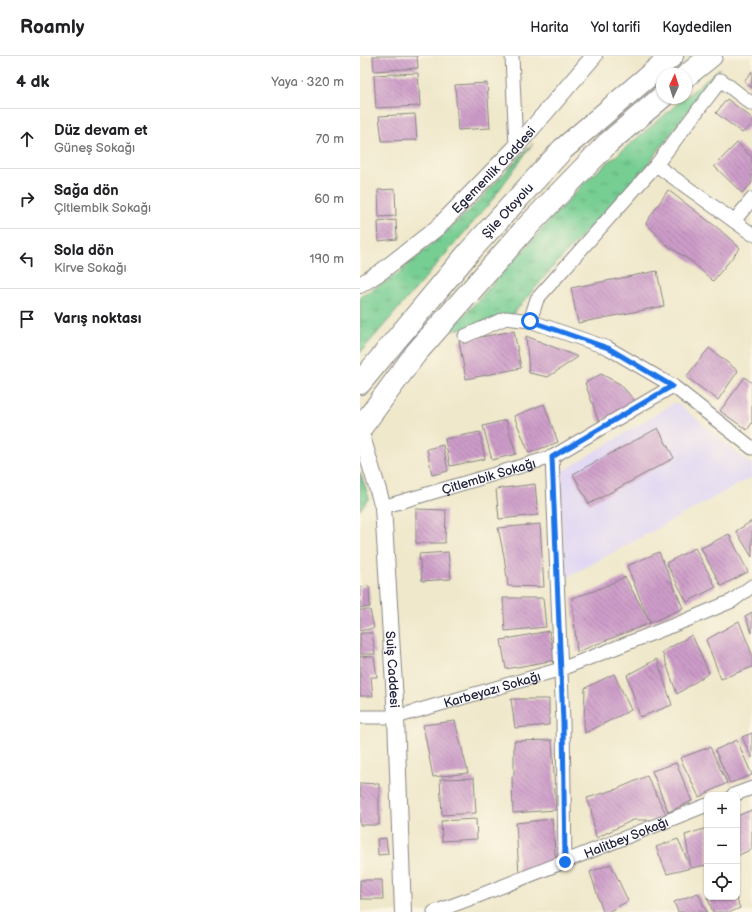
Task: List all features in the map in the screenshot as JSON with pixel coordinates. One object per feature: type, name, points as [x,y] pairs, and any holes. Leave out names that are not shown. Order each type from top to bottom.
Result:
[{"type":"highway","points":[[563,148],[651,56]]},
{"type":"highway","name":"Şile Otoyolu","points":[[360,383],[469,252],[563,148],[672,56]]},
{"type":"highway","points":[[692,71],[711,56]]},
{"type":"highway","name":"Şile Otoyolu","points":[[360,430],[416,353],[525,229],[608,143],[656,102]]},
{"type":"street","points":[[512,56],[516,147]]},
{"type":"street","name":"Egemenlik Caddesi","points":[[360,285],[382,271],[437,228],[516,147],[594,56]]},
{"type":"street","points":[[530,321],[537,299],[656,165],[721,80],[752,104]]},
{"type":"street","points":[[656,165],[752,234]]},
{"type":"street","points":[[734,221],[752,199]]},
{"type":"street","points":[[360,272],[382,271]]},
{"type":"street","points":[[465,336],[506,318],[530,321],[608,348],[672,386],[752,448]]},
{"type":"street","name":"Çitlembik Sokağı","points":[[383,507],[552,457],[672,386]]},
{"type":"street","name":"Suiş Caddesi","points":[[360,430],[383,507],[396,717],[403,912]]},
{"type":"street","points":[[552,457],[563,722],[565,862]]},
{"type":"street","name":"Karbeyazı Sokağı","points":[[360,717],[396,717],[560,669],[732,601],[752,586]]},
{"type":"street","points":[[740,792],[752,788]]},
{"type":"street","name":"Halitbey Sokağı","points":[[434,912],[565,862],[704,806]]},
{"type":"shaded area","points":[[676,402],[752,465],[752,477],[566,578],[558,474]]},
{"type":"green space","points":[[720,68],[645,168],[552,268],[512,315],[450,331],[585,182],[677,104],[692,104],[692,92]]},
{"type":"green space","points":[[533,143],[489,204],[360,353],[360,297],[399,273],[469,211]]},
{"type":"green space","points":[[360,472],[369,498],[360,510]]},
{"type":"building","points":[[373,56],[417,56],[418,68],[374,71]]},
{"type":"building","points":[[752,71],[752,88],[744,81]]},
{"type":"building","points":[[418,73],[420,106],[376,108],[374,75]]},
{"type":"building","points":[[487,83],[490,128],[458,130],[455,85]]},
{"type":"building","points":[[727,99],[752,118],[752,125],[742,133],[716,113]]},
{"type":"building","points":[[415,114],[417,140],[382,141],[379,116]]},
{"type":"building","points":[[737,143],[752,157],[752,183],[742,193],[714,166]]},
{"type":"building","points":[[395,189],[396,216],[379,217],[378,190]]},
{"type":"building","points":[[668,190],[719,229],[740,248],[713,281],[692,262],[667,245],[646,223]]},
{"type":"building","points":[[396,220],[397,239],[379,241],[378,222]]},
{"type":"building","points":[[657,271],[664,306],[578,323],[571,288]]},
{"type":"building","points":[[514,331],[521,368],[466,379],[459,341]]},
{"type":"building","points":[[526,336],[578,357],[548,377],[529,373]]},
{"type":"building","points":[[709,348],[738,371],[718,400],[686,377]]},
{"type":"building","points":[[601,374],[620,384],[637,403],[599,422],[585,383]]},
{"type":"building","points":[[745,377],[752,383],[752,423],[747,430],[720,411]]},
{"type":"building","points":[[544,404],[558,442],[529,453],[514,416]]},
{"type":"building","points":[[506,420],[516,454],[492,460],[483,426]]},
{"type":"building","points":[[658,428],[674,458],[589,504],[573,474]]},
{"type":"building","points":[[480,432],[485,459],[450,466],[445,439]]},
{"type":"building","points":[[443,445],[448,471],[432,475],[427,449]]},
{"type":"building","points":[[535,484],[538,515],[499,519],[496,489]]},
{"type":"building","points":[[416,509],[446,510],[445,543],[416,543]]},
{"type":"building","points":[[752,521],[752,557],[736,531]]},
{"type":"building","points":[[540,524],[544,587],[508,586],[498,528]]},
{"type":"building","points":[[729,534],[748,572],[721,586],[701,548]]},
{"type":"building","points":[[695,548],[716,587],[687,602],[666,563]]},
{"type":"building","points":[[448,552],[451,579],[422,581],[419,554]]},
{"type":"building","points":[[659,552],[683,608],[650,623],[627,566]]},
{"type":"building","points":[[625,577],[650,623],[577,652],[572,598],[594,591]]},
{"type":"building","points":[[369,586],[370,607],[360,608],[360,587]]},
{"type":"building","points":[[503,598],[543,598],[546,627],[505,631]]},
{"type":"building","points":[[360,610],[370,610],[374,628],[360,631]]},
{"type":"building","points":[[752,612],[752,633],[745,616]]},
{"type":"building","points":[[739,621],[752,654],[752,667],[721,679],[706,640]]},
{"type":"building","points":[[549,631],[555,660],[506,669],[501,640]]},
{"type":"building","points":[[360,633],[372,633],[375,654],[360,654]]},
{"type":"building","points":[[692,635],[709,673],[677,694],[662,652]]},
{"type":"building","points":[[360,656],[374,657],[377,677],[371,677],[373,696],[360,696]]},
{"type":"building","points":[[657,659],[672,705],[640,717],[627,675]]},
{"type":"building","points":[[614,674],[631,710],[585,733],[585,688]]},
{"type":"building","points":[[511,699],[549,699],[549,725],[515,728]]},
{"type":"building","points":[[455,721],[468,773],[433,777],[423,725]]},
{"type":"building","points":[[752,733],[752,758],[742,737]]},
{"type":"building","points":[[552,740],[556,810],[513,813],[512,776],[514,775],[514,741]]},
{"type":"building","points":[[737,740],[752,775],[730,783],[715,750]]},
{"type":"building","points":[[710,747],[727,783],[709,792],[704,792],[704,794],[699,797],[680,758]]},
{"type":"building","points":[[676,763],[692,801],[668,812],[652,771]]},
{"type":"building","points":[[647,776],[669,820],[633,820],[596,838],[591,809],[587,798],[617,789]]},
{"type":"building","points":[[474,778],[476,813],[442,815],[440,779]]},
{"type":"building","points":[[360,783],[379,784],[379,825],[360,825]]},
{"type":"building","points":[[752,810],[752,849],[740,855],[740,828],[740,815]]},
{"type":"building","points":[[476,819],[477,839],[442,841],[441,821]]},
{"type":"building","points":[[552,819],[556,862],[519,875],[516,823]]},
{"type":"building","points":[[704,829],[704,866],[691,868],[685,835]]},
{"type":"building","points":[[386,838],[388,854],[378,855],[377,839]]},
{"type":"building","points":[[678,839],[691,868],[667,874],[656,847]]},
{"type":"building","points":[[611,864],[628,901],[608,912],[603,912],[590,872]]},
{"type":"building","points":[[360,880],[382,880],[383,899],[360,899]]},
{"type":"building","points":[[698,893],[707,912],[678,912],[674,902]]},
{"type":"building","points":[[708,900],[737,900],[740,908],[731,912],[713,912]]},
{"type":"route","points":[[530,321],[608,348],[672,386],[552,457],[563,722],[565,862]]}]
